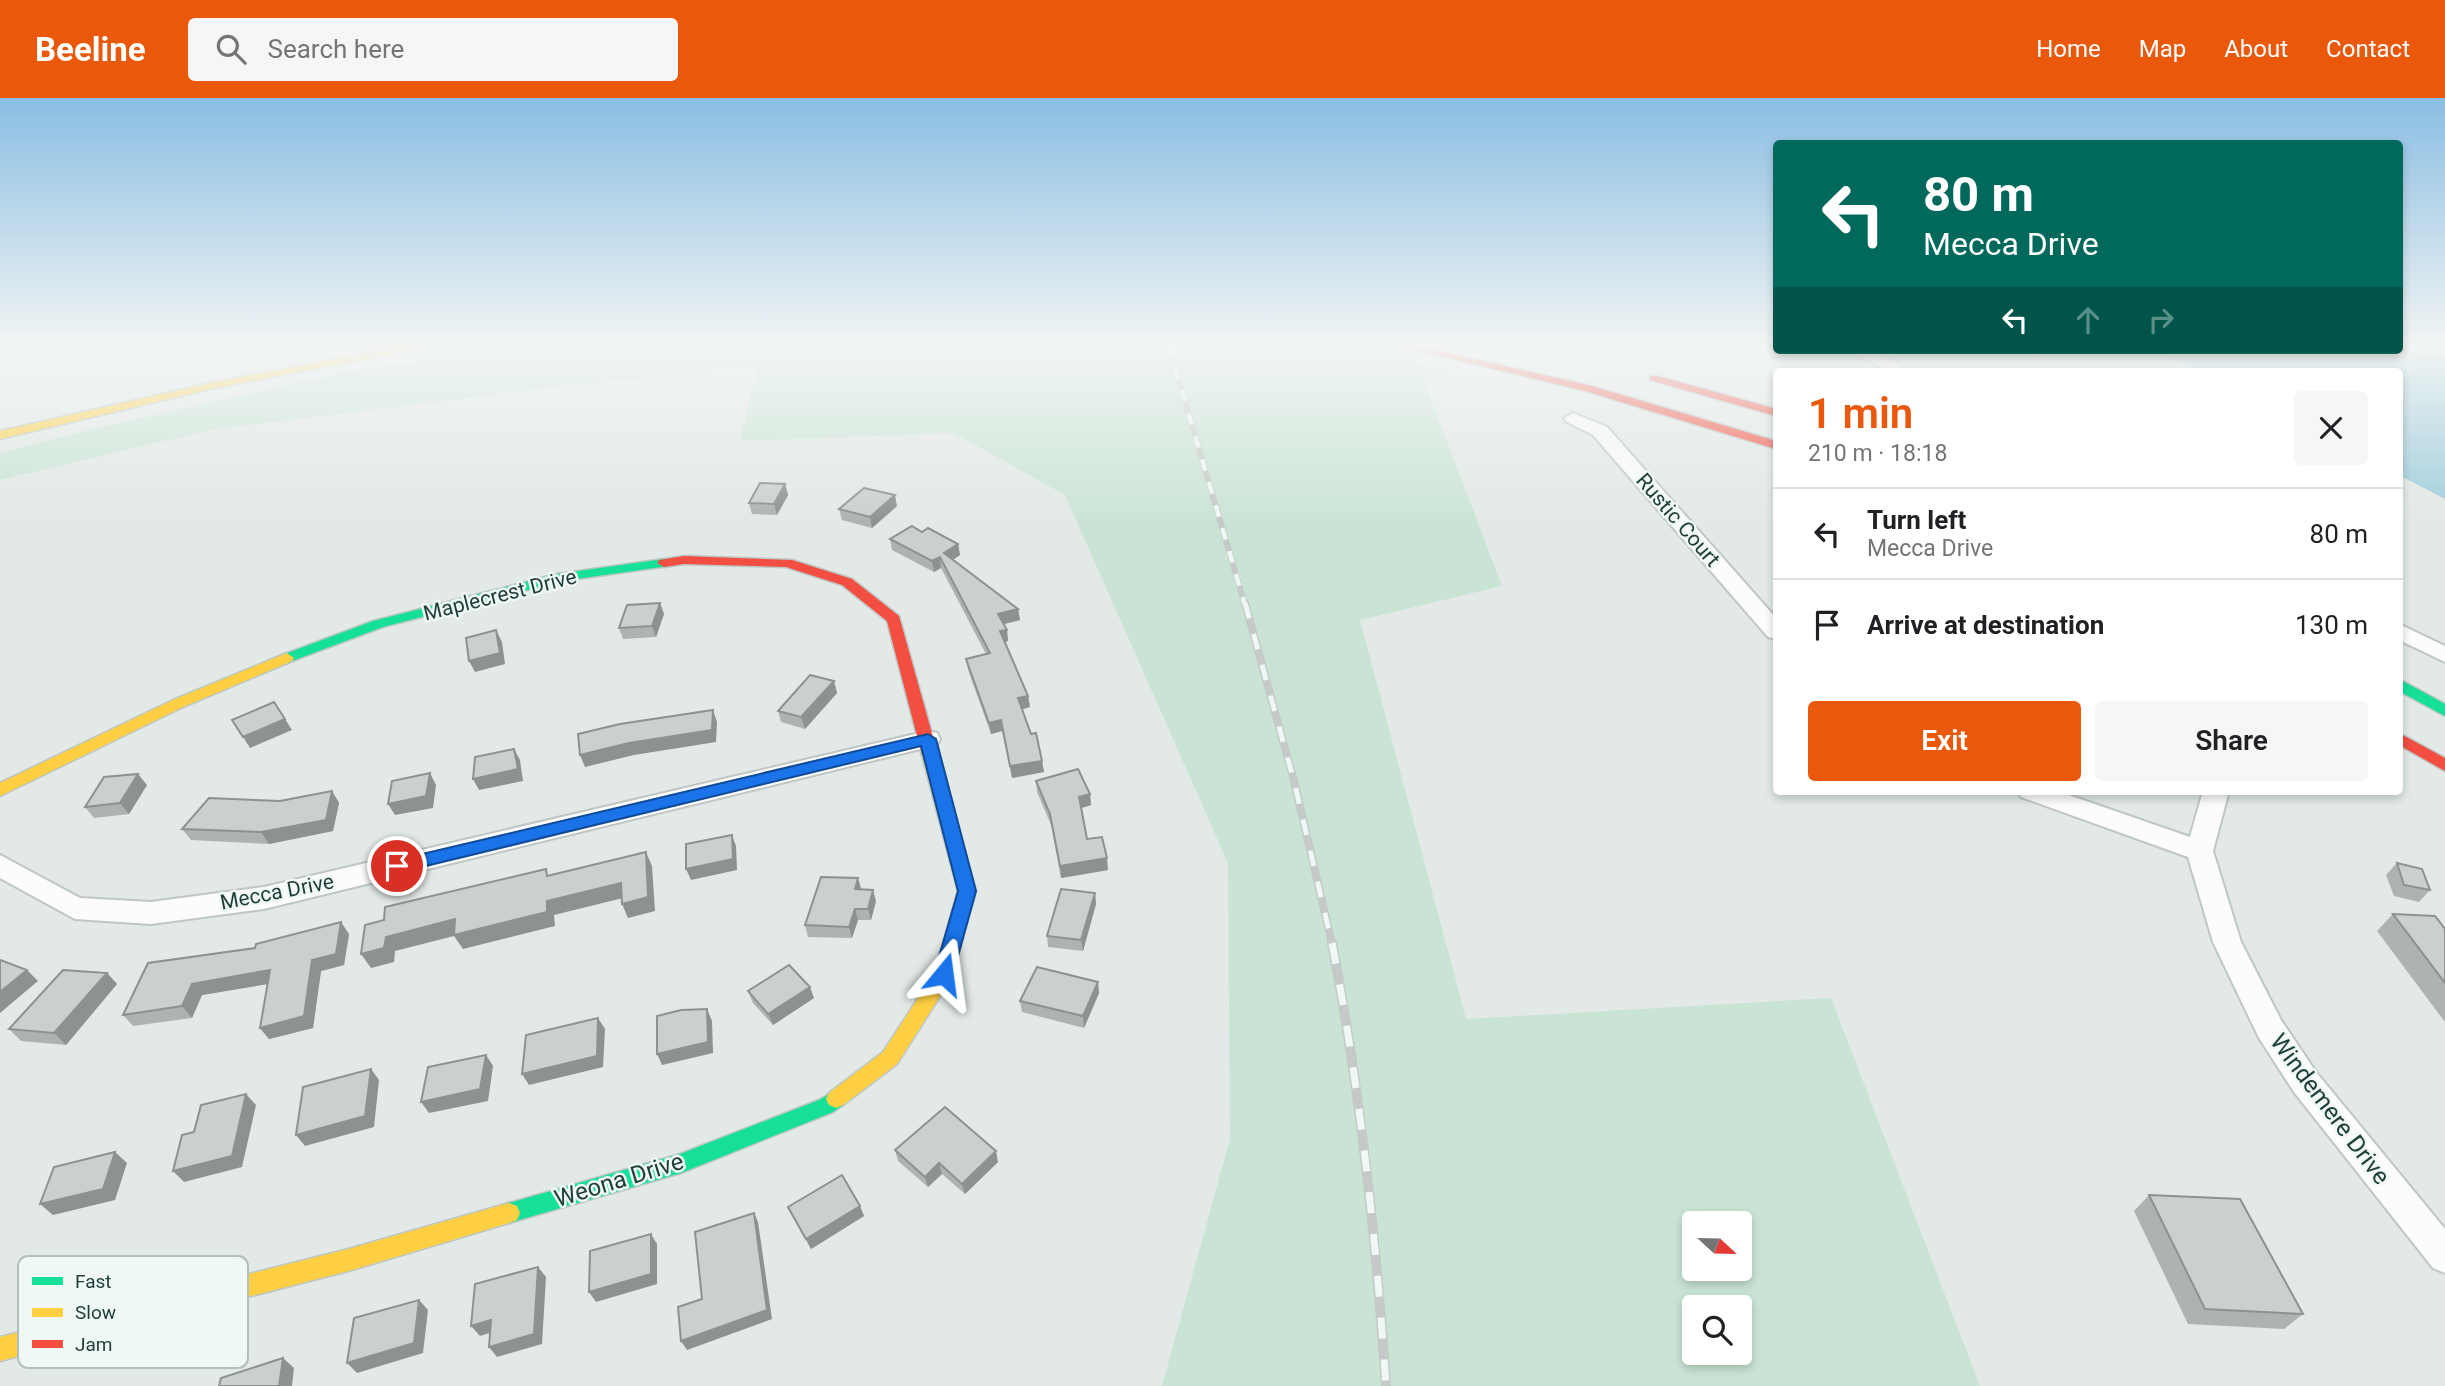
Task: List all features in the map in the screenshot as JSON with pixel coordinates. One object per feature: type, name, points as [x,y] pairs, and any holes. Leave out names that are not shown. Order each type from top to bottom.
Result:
[{"type":"main road","points":[[0,435],[125,404]]},
{"type":"main road","points":[[1648,404],[1773,444]]},
{"type":"main road","points":[[1745,404],[1773,412]]},
{"type":"main road","name":"Maplecrest Drive","points":[[0,790],[84,747],[238,677],[378,624],[562,577],[684,560],[787,563],[847,582],[894,619],[928,739]]},
{"type":"main road","points":[[2403,686],[2445,711]]},
{"type":"main road","name":"Weona Drive","points":[[248,1286],[352,1259],[681,1163],[826,1106],[890,1058],[944,974],[967,891],[928,739]]},
{"type":"main road","points":[[2403,740],[2445,765]]},
{"type":"main road","name":"Weona Drive","points":[[0,1349],[18,1344]]},
{"type":"street","name":"Rustic Court","points":[[1573,418],[1600,431],[1773,629]]},
{"type":"street","points":[[2403,633],[2445,655]]},
{"type":"street","name":"Mecca Drive","points":[[0,865],[75,908],[150,913],[264,898],[928,739]]},
{"type":"street","points":[[2041,795],[2200,851],[2216,795]]},
{"type":"street","name":"Windemere Drive","points":[[2200,851],[2227,942],[2270,1029],[2305,1082],[2445,1256]]},
{"type":"green space","points":[[203,404],[415,404],[210,430],[0,480],[0,453]]},
{"type":"green space","points":[[749,404],[1433,404],[1502,586],[1360,620],[1466,1019],[1831,998],[1980,1386],[1162,1386],[1230,1139],[1228,863],[1065,495],[954,433],[740,441]]},
{"type":"water","points":[[2403,404],[2445,404],[2445,499],[2403,477]]},
{"type":"building","points":[[760,483],[785,484],[774,504],[749,503]]},
{"type":"building","points":[[864,488],[895,495],[870,517],[839,509]]},
{"type":"building","points":[[912,526],[922,532],[928,528],[958,544],[944,553],[1018,609],[998,614],[1007,630],[1000,631],[1028,696],[1018,698],[1031,734],[1036,733],[1042,761],[1010,766],[1001,720],[989,723],[966,659],[990,653],[940,557],[932,561],[890,539]]},
{"type":"building","points":[[660,603],[652,626],[619,628],[627,605]]},
{"type":"building","points":[[496,630],[500,653],[469,661],[466,638]]},
{"type":"building","points":[[810,675],[834,681],[801,717],[778,711]]},
{"type":"building","points":[[274,702],[285,719],[243,737],[232,720]]},
{"type":"building","points":[[713,710],[712,730],[629,743],[580,755],[578,734],[620,724]]},
{"type":"building","points":[[514,749],[518,769],[473,779],[475,757]]},
{"type":"building","points":[[1078,769],[1090,794],[1079,797],[1087,839],[1102,837],[1107,858],[1060,866],[1050,814],[1036,781]]},
{"type":"building","points":[[430,773],[426,796],[388,804],[392,781]]},
{"type":"building","points":[[138,774],[120,803],[85,807],[104,777]]},
{"type":"building","points":[[332,791],[326,820],[261,832],[182,829],[209,798],[280,801]]},
{"type":"building","points":[[732,835],[733,859],[686,869],[686,844]]},
{"type":"building","points":[[646,852],[648,897],[622,904],[621,883],[547,901],[547,912],[454,935],[455,919],[386,937],[384,948],[361,954],[365,925],[384,920],[385,907],[546,869],[547,876]]},
{"type":"building","points":[[2397,863],[2422,869],[2430,890],[2404,885]]},
{"type":"building","points":[[821,877],[858,878],[855,889],[873,890],[868,909],[855,909],[849,927],[805,925]]},
{"type":"building","points":[[1061,889],[1095,893],[1081,940],[1047,936]]},
{"type":"building","points":[[2393,914],[2435,916],[2445,929],[2445,983]]},
{"type":"building","points":[[341,922],[336,954],[312,960],[304,1016],[260,1028],[270,970],[192,984],[182,1006],[123,1015],[148,963],[255,948],[256,944]]},
{"type":"building","points":[[0,960],[27,970],[0,992]]},
{"type":"building","points":[[789,965],[810,987],[768,1014],[748,991]]},
{"type":"building","points":[[1037,967],[1098,982],[1083,1016],[1020,1001]]},
{"type":"building","points":[[63,970],[107,973],[54,1033],[9,1029]]},
{"type":"building","points":[[707,1009],[708,1042],[657,1054],[657,1016],[681,1010]]},
{"type":"building","points":[[598,1018],[597,1056],[522,1074],[526,1035]]},
{"type":"building","points":[[486,1055],[480,1089],[421,1102],[428,1067]]},
{"type":"building","points":[[371,1069],[365,1116],[296,1135],[303,1087]]},
{"type":"building","points":[[246,1094],[232,1156],[173,1171],[182,1135],[194,1132],[201,1105]]},
{"type":"building","points":[[945,1107],[996,1151],[962,1184],[939,1163],[925,1177],[895,1150]]},
{"type":"building","points":[[115,1152],[103,1189],[40,1204],[54,1167]]},
{"type":"building","points":[[842,1175],[860,1206],[806,1239],[788,1207]]},
{"type":"building","points":[[2149,1195],[2240,1199],[2303,1314],[2205,1309]]},
{"type":"building","points":[[754,1213],[767,1310],[681,1341],[678,1307],[702,1299],[695,1232]]},
{"type":"building","points":[[651,1234],[651,1274],[589,1292],[590,1251]]},
{"type":"building","points":[[538,1267],[534,1334],[489,1347],[491,1320],[471,1326],[475,1284]]},
{"type":"building","points":[[419,1300],[414,1343],[347,1363],[354,1318]]},
{"type":"building","points":[[283,1358],[279,1386],[219,1386],[221,1378]]},
{"type":"railway","points":[[1186,404],[1245,605]]},
{"type":"railway","points":[[1245,603],[1294,781],[1332,944]]},
{"type":"railway","points":[[1332,943],[1366,1163],[1386,1386]]},
{"type":"traffic: fast","points":[[287,658],[378,624],[562,577],[664,563]]},
{"type":"traffic: fast","points":[[2403,686],[2445,711]]},
{"type":"traffic: fast","points":[[509,1213],[681,1163],[826,1106],[836,1099]]},
{"type":"traffic: slow","points":[[0,435],[133,404]]},
{"type":"traffic: slow","points":[[0,790],[142,720],[287,658]]},
{"type":"traffic: slow","points":[[836,1099],[890,1058],[944,974],[967,891],[930,755]]},
{"type":"traffic: slow","points":[[248,1286],[352,1259],[509,1213]]},
{"type":"traffic: slow","points":[[0,1349],[18,1344]]},
{"type":"traffic: jam","points":[[1641,404],[1773,444]]},
{"type":"traffic: jam","points":[[1745,404],[1773,412]]},
{"type":"traffic: jam","points":[[664,563],[684,560],[787,563],[847,582],[894,619],[930,755]]},
{"type":"traffic: jam","points":[[2403,740],[2445,765]]},
{"type":"route","points":[[397,866],[928,739],[967,891],[944,974]]}]
